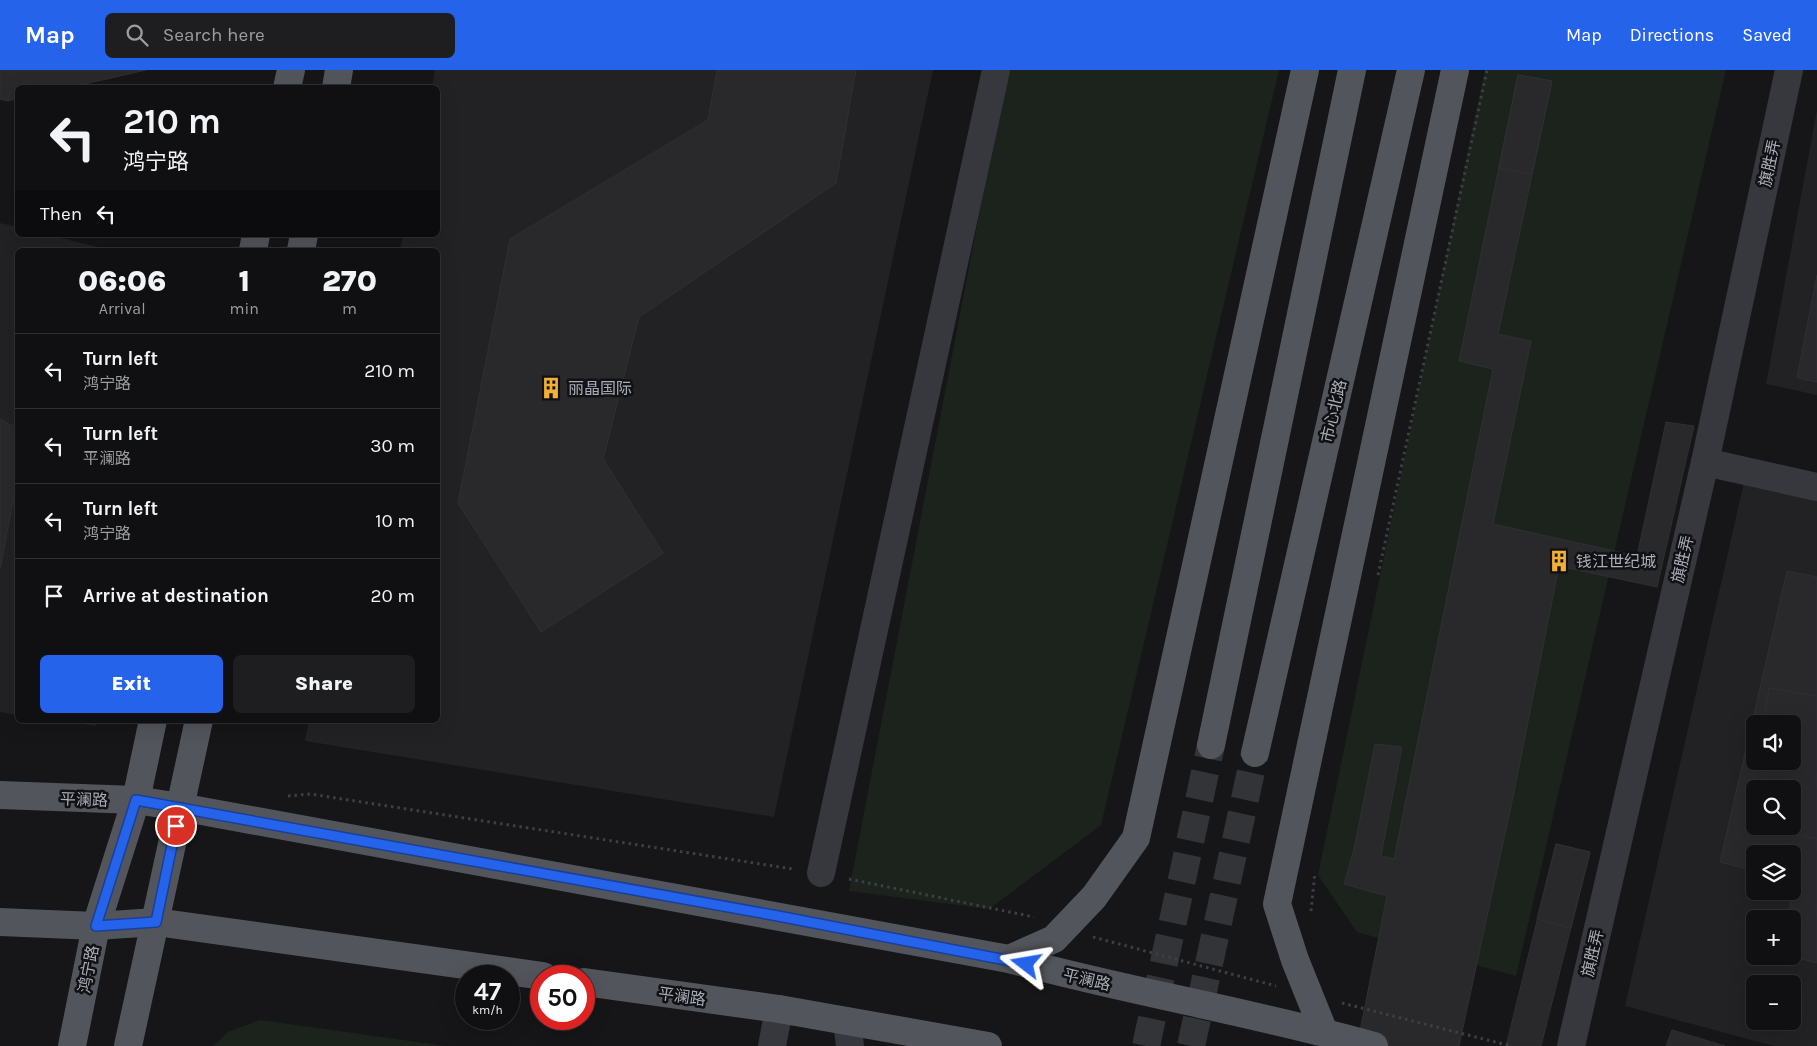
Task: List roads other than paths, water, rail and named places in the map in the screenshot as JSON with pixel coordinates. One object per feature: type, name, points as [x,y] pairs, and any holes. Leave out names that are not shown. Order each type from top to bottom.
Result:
[{"type":"main road","points":[[288,85],[291,70]]},
{"type":"main road","points":[[337,85],[340,70]]},
{"type":"main road","points":[[1009,959],[1054,939],[1094,897],[1136,838],[1305,70]]},
{"type":"main road","points":[[1210,745],[1352,70]]},
{"type":"main road","name":"市心北路","points":[[1255,753],[1411,70]]},
{"type":"main road","points":[[1324,1032],[1308,994],[1277,904],[1455,70]]},
{"type":"main road","name":"鸿宁路","points":[[72,1046],[96,926],[136,800],[152,723]]},
{"type":"main road","points":[[128,1046],[198,723]]},
{"type":"main road","name":"平澜路","points":[[0,795],[136,800],[180,807],[1009,959],[1078,978],[1324,1032],[1374,1046]]},
{"type":"main road","points":[[0,922],[96,926],[156,922],[530,974]]},
{"type":"main road","name":"平澜路","points":[[595,984],[779,1010],[848,1033],[988,1046]]},
{"type":"street","points":[[821,873],[996,70]]},
{"type":"street","name":"旗胜弄","points":[[1571,1046],[1705,462],[1789,70]]},
{"type":"street","points":[[1705,462],[1817,487]]},
{"type":"street","points":[[772,1046],[779,1010]]},
{"type":"tunnel","points":[[1146,1046],[1211,745]]},
{"type":"tunnel","points":[[1191,1046],[1255,753]]},
{"type":"place","name":"丽晶国际","points":[[551,388]]},
{"type":"place","name":"钱江世纪城","points":[[1559,561]]}]
